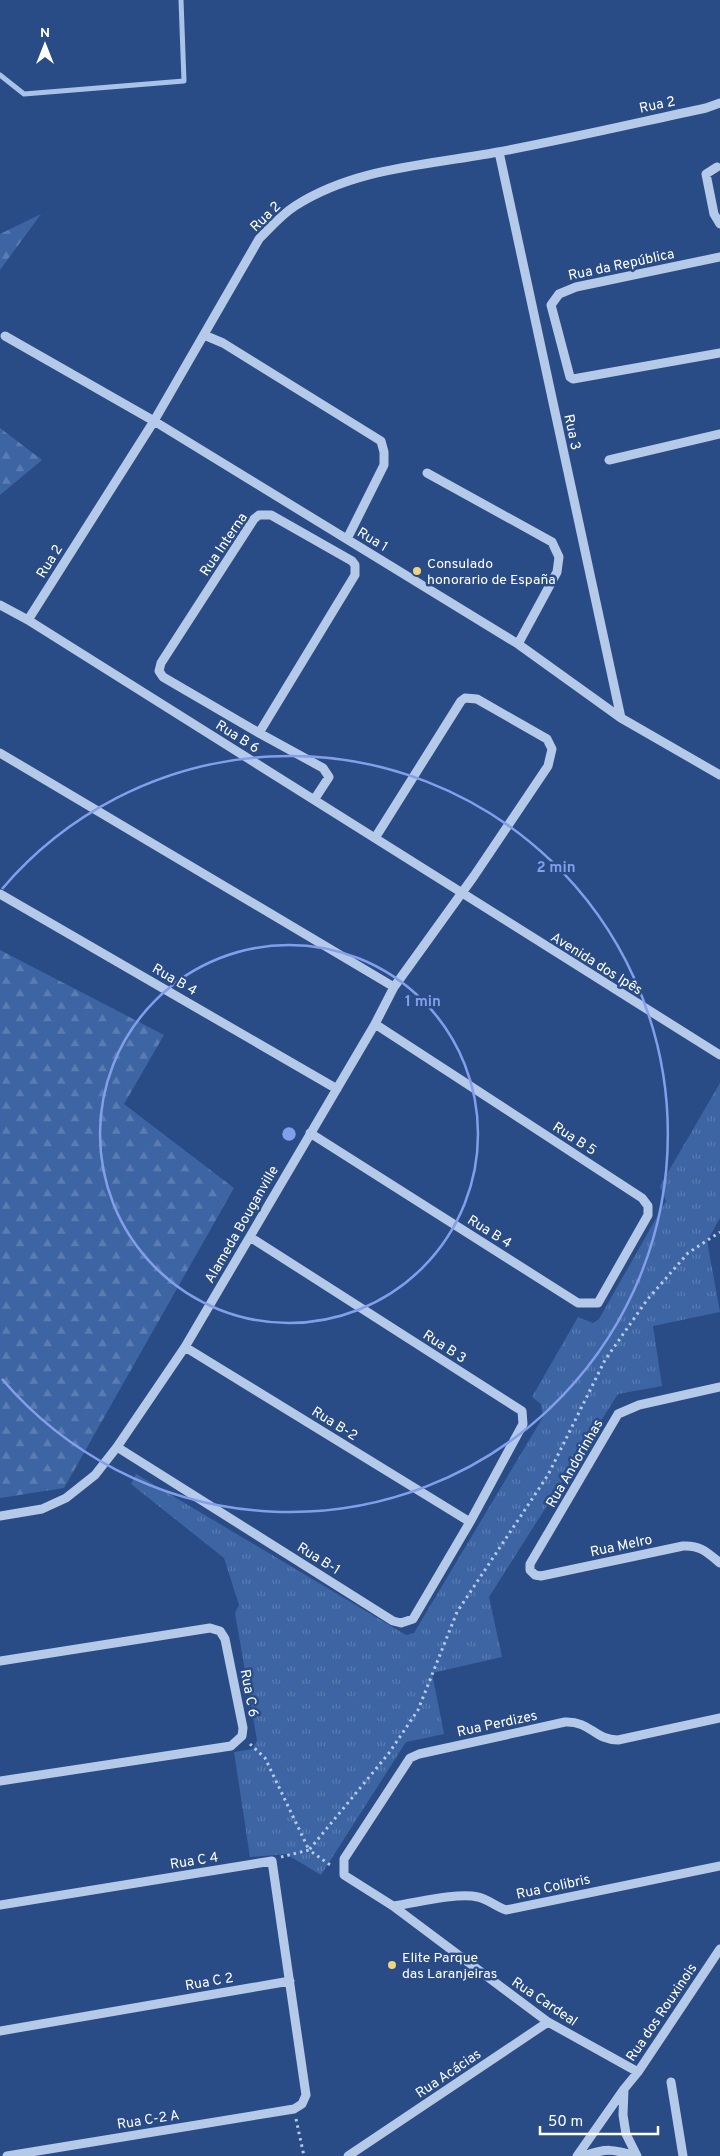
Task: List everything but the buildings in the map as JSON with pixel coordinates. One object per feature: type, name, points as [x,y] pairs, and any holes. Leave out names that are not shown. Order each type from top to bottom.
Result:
[{"type":"street","name":"Rua 2","points":[[28,620],[154,422],[259,239],[278,219],[318,193],[365,175],[499,152],[720,104]]},
{"type":"street","name":"Rua 3","points":[[499,152],[622,718]]},
{"type":"street","points":[[717,167],[706,174],[714,214],[720,224]]},
{"type":"street","name":"Rua da República","points":[[720,257],[576,287],[559,294],[552,305],[570,377],[573,379],[578,380],[720,354]]},
{"type":"street","points":[[204,335],[223,343],[381,441],[384,452],[384,465],[347,539]]},
{"type":"street","name":"Rua 1","points":[[5,336],[154,422],[347,539],[518,644],[622,718],[720,775]]},
{"type":"street","points":[[609,460],[720,434]]},
{"type":"street","points":[[427,473],[552,542],[559,557],[557,572],[518,644]]},
{"type":"street","name":"Rua Interna","points":[[259,733],[355,575],[356,570],[352,562],[271,515],[264,514],[254,519],[159,668],[163,678],[259,733],[323,768],[327,772],[328,780],[314,800]]},
{"type":"street","name":"Rua B 6","points":[[0,605],[28,620],[460,893]]},
{"type":"street","name":"Alameda Bouganville","points":[[0,1516],[42,1510],[66,1498],[95,1475],[117,1446],[185,1346],[375,1024],[394,987],[548,766],[552,749],[547,739],[477,699],[465,698],[461,701],[375,838]]},
{"type":"street","points":[[0,752],[394,987]]},
{"type":"street","name":"Avenida dos Ipês","points":[[460,893],[720,1055]]},
{"type":"street","name":"Rua B 4","points":[[0,894],[337,1088]]},
{"type":"street","name":"Rua B 5","points":[[375,1024],[642,1198],[648,1206],[648,1215],[598,1303],[578,1303]]},
{"type":"street","name":"Rua B 4","points":[[310,1133],[578,1303]]},
{"type":"street","name":"Rua B 3","points":[[250,1237],[522,1411],[522,1424],[470,1522]]},
{"type":"street","name":"Rua B-2","points":[[185,1346],[470,1522]]},
{"type":"street","name":"Rua Andorinhas","points":[[530,1564],[618,1414],[639,1405],[720,1387]]},
{"type":"street","name":"Rua B-1","points":[[117,1446],[394,1621],[401,1623],[413,1619],[470,1522]]},
{"type":"street","name":"Rua Melro","points":[[530,1564],[530,1570],[535,1575],[541,1576],[693,1545],[703,1548],[720,1563]]},
{"type":"street","name":"Rua C 6","points":[[0,1661],[210,1628],[220,1632],[225,1639],[243,1728],[242,1736],[231,1746],[0,1781]]},
{"type":"street","name":"Rua Perdizes","points":[[344,1875],[344,1859],[410,1758],[419,1754],[565,1722],[576,1722],[586,1726],[601,1738],[618,1740],[720,1718]]},
{"type":"street","points":[[272,1861],[306,2087],[306,2095],[302,2104],[294,2109]]},
{"type":"street","name":"Rua C 4","points":[[0,1905],[272,1861]]},
{"type":"street","name":"Rua Colibris","points":[[393,1906],[467,1896],[480,1898],[496,1908],[506,1910],[720,1866]]},
{"type":"street","name":"Rua Cardeal","points":[[344,1875],[393,1906],[548,2022],[638,2072]]},
{"type":"street","name":"Rua dos Rouxinois","points":[[577,2156],[638,2072],[720,1949]]},
{"type":"street","name":"Rua C 2","points":[[0,2031],[290,1981]]},
{"type":"street","name":"Rua Acácias","points":[[348,2156],[364,2152],[548,2022]]},
{"type":"street","points":[[671,2082],[684,2156]]},
{"type":"street","points":[[624,2089],[626,2134],[636,2156]]},
{"type":"street","name":"Rua C-2 A","points":[[7,2156],[294,2109]]},
{"type":"street","points":[[584,2156],[607,2149],[636,2156]]},
{"type":"path","points":[[272,1861],[286,1854],[309,1850],[389,1753],[418,1710],[457,1612],[548,1475],[605,1360],[647,1300],[688,1253],[720,1232]]},
{"type":"path","points":[[242,1736],[265,1758],[309,1850],[344,1875]]},
{"type":"path","points":[[294,2109],[304,2156]]},
{"type":"green space","points":[[41,214],[0,270],[0,234]]},
{"type":"green space","points":[[0,428],[42,460],[0,495]]},
{"type":"green space","points":[[0,950],[164,1035],[124,1104],[234,1188],[64,1488],[0,1498]]},
{"type":"green space","points":[[720,1083],[720,1218],[707,1241],[720,1312],[653,1326],[662,1386],[618,1394],[489,1597],[502,1657],[432,1673],[444,1734],[406,1742],[321,1875],[286,1854],[250,1857],[234,1752],[253,1749],[257,1740],[235,1613],[239,1605],[224,1558],[131,1484],[136,1474],[406,1635],[414,1633],[543,1417],[541,1404],[532,1397],[578,1317],[593,1323],[599,1319],[666,1201],[660,1186]]},
{"type":"waterway","points":[[0,75],[24,94],[184,81],[181,0]]},
{"type":"place","name":"Consulado honorario de España","points":[[417,571]]},
{"type":"place","name":"Elite Parque das Laranjeiras","points":[[392,1965]]}]
